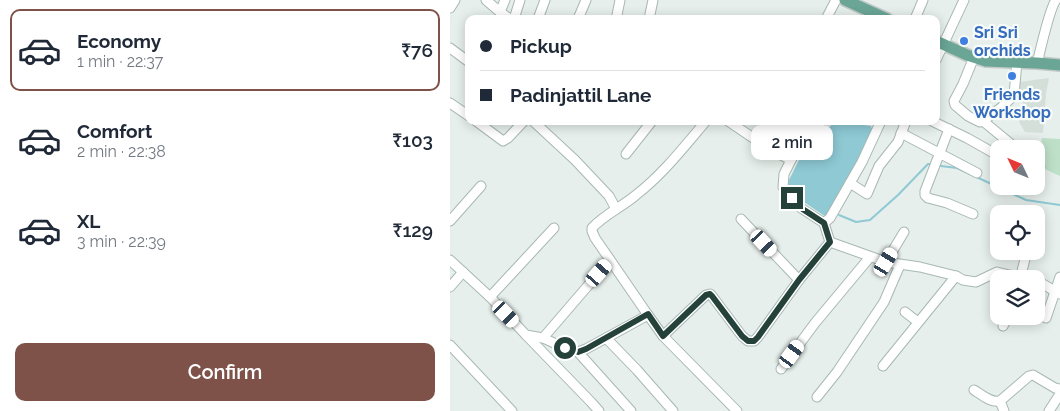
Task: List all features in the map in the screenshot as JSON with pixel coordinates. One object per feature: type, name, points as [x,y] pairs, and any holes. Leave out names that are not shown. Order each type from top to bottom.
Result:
[{"type":"main road","points":[[845,0],[879,15]]},
{"type":"main road","points":[[940,43],[986,61],[1060,65]]},
{"type":"street","points":[[450,8],[455,0]]},
{"type":"street","points":[[486,0],[505,15]]},
{"type":"street","points":[[500,12],[505,0]]},
{"type":"street","points":[[514,15],[520,0]]},
{"type":"street","points":[[539,15],[545,0]]},
{"type":"street","points":[[580,15],[586,0]]},
{"type":"street","points":[[617,15],[620,0]]},
{"type":"street","points":[[650,15],[653,0]]},
{"type":"street","points":[[828,15],[836,0]]},
{"type":"street","points":[[917,15],[923,0]]},
{"type":"street","points":[[940,43],[964,0]]},
{"type":"street","points":[[1037,63],[1056,1]]},
{"type":"street","points":[[450,48],[465,59]]},
{"type":"street","points":[[974,57],[954,101],[955,105],[968,116],[980,122],[983,121],[1006,140]]},
{"type":"street","points":[[983,121],[1014,95],[1017,62]]},
{"type":"street","points":[[450,103],[465,113]]},
{"type":"street","points":[[481,125],[503,141],[520,125]]},
{"type":"street","points":[[537,125],[575,160],[609,196],[616,209]]},
{"type":"street","points":[[626,154],[649,125]]},
{"type":"street","points":[[703,125],[669,165],[637,195],[596,224],[592,231],[663,336],[737,411]]},
{"type":"street","points":[[734,125],[768,148],[791,160]]},
{"type":"street","points":[[818,125],[800,142],[784,174],[784,187],[801,208],[824,223],[830,242]]},
{"type":"street","points":[[824,223],[830,218],[862,162],[876,125]]},
{"type":"street","points":[[850,183],[867,194],[879,166],[898,142],[904,125]]},
{"type":"street","points":[[940,125],[990,151]]},
{"type":"street","points":[[949,129],[925,195],[928,198],[947,203],[974,214]]},
{"type":"street","points":[[901,133],[977,173]]},
{"type":"street","points":[[450,221],[481,186]]},
{"type":"street","points":[[740,219],[799,280]]},
{"type":"street","points":[[490,297],[554,228]]},
{"type":"street","points":[[886,262],[904,232]]},
{"type":"street","points":[[663,336],[706,295],[710,294],[742,336],[748,341],[754,341],[830,242]]},
{"type":"street","points":[[830,242],[886,262],[920,267],[956,276],[963,280],[976,282],[990,276]]},
{"type":"street","points":[[781,369],[815,323],[870,257]]},
{"type":"street","points":[[450,260],[490,297],[599,411]]},
{"type":"street","points":[[543,338],[610,260]]},
{"type":"street","points":[[817,397],[837,372],[884,302],[900,264]]},
{"type":"street","points":[[450,287],[463,272]]},
{"type":"street","points":[[884,366],[956,276]]},
{"type":"street","points":[[1046,318],[1058,293],[1060,277]]},
{"type":"street","points":[[1045,286],[1058,293]]},
{"type":"street","points":[[905,312],[918,322]]},
{"type":"street","points":[[578,352],[648,314]]},
{"type":"street","points":[[526,335],[543,338],[578,352],[631,411]]},
{"type":"street","points":[[606,338],[673,411]]},
{"type":"street","points":[[450,345],[512,411]]},
{"type":"street","points":[[974,390],[991,400],[1000,401],[1029,376],[1034,375],[1060,389]]},
{"type":"street","points":[[1049,411],[1060,394]]},
{"type":"street","points":[[1000,401],[1004,411]]},
{"type":"shaded area","points":[[1049,78],[1043,133],[1025,132],[1019,122],[1026,113],[1021,98],[1019,82]]},
{"type":"green space","points":[[1042,138],[1060,139],[1060,176],[1045,169],[1045,140],[1042,140]]},
{"type":"water","points":[[832,125],[864,125],[871,126],[872,129],[869,140],[826,217],[804,202],[787,184],[804,150]]},
{"type":"waterway","points":[[839,215],[856,222],[870,220],[930,164]]},
{"type":"waterway","points":[[941,166],[957,168],[1026,200],[1060,205]]},
{"type":"place","name":"Sri Sri orchids","points":[[964,41]]},
{"type":"place","name":"Friends Workshop","points":[[1012,76]]},
{"type":"route","points":[[565,348],[578,352],[586,349],[648,314],[663,336],[706,295],[710,294],[742,336],[748,341],[754,341],[830,242],[824,223],[801,208],[792,198]]}]
